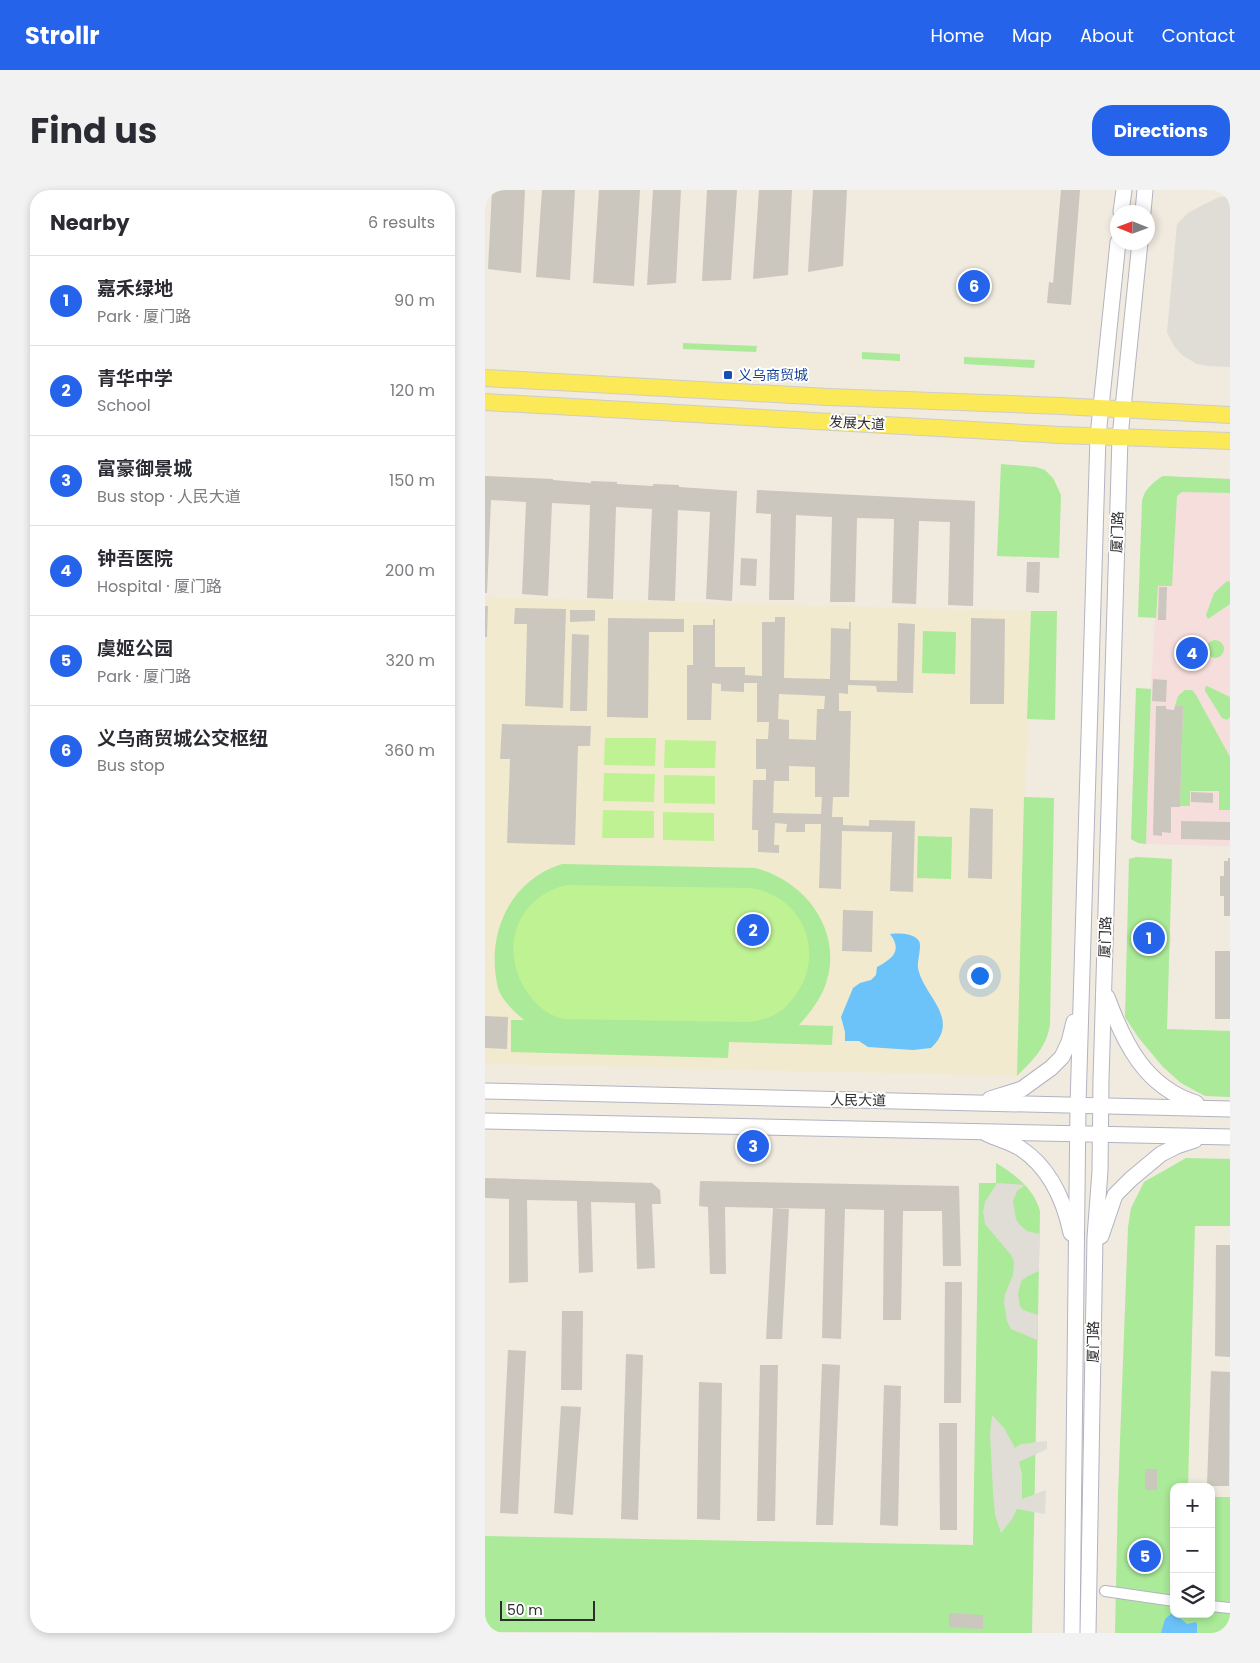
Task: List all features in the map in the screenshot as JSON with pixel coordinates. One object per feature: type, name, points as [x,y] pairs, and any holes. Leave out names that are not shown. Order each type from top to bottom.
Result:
[{"type":"main road","name":"发展大道","points":[[485,378],[828,397],[1230,415]]},
{"type":"main road","name":"发展大道","points":[[485,402],[1098,436],[1230,441]]},
{"type":"street","points":[[1122,205],[1124,190]]},
{"type":"street","points":[[1144,205],[1145,190]]},
{"type":"street","name":"厦门路","points":[[1072,1633],[1078,1105],[1098,436],[1117,250]]},
{"type":"street","name":"厦门路","points":[[1088,1633],[1095,1259],[1120,437],[1139,250]]},
{"type":"street","points":[[1104,988],[1117,1025],[1130,1049],[1147,1073],[1179,1098],[1214,1108]]},
{"type":"street","points":[[979,1103],[1022,1089],[1051,1068],[1062,1057],[1069,1042],[1081,992]]},
{"type":"street","name":"人民大道","points":[[485,1091],[1230,1109]]},
{"type":"street","name":"人民大道","points":[[485,1121],[1230,1137]]},
{"type":"street","points":[[979,1131],[1019,1148],[1035,1161],[1050,1178],[1066,1210],[1077,1257]]},
{"type":"street","points":[[1095,1259],[1107,1215],[1115,1195],[1145,1166],[1161,1154],[1177,1146],[1209,1136]]},
{"type":"street","points":[[1105,1591],[1170,1599]]},
{"type":"street","points":[[1215,1606],[1230,1608]]},
{"type":"shaded area","points":[[1230,196],[1230,367],[1208,366],[1197,364],[1182,355],[1174,346],[1167,332],[1177,224],[1188,213],[1205,204],[1220,197]]},
{"type":"shaded area","points":[[1163,476],[1230,479],[1230,846],[1146,844],[1151,689]]},
{"type":"shaded area","points":[[485,597],[1031,611],[1017,1076],[485,1064]]},
{"type":"shaded area","points":[[997,1183],[1025,1185],[1017,1191],[1013,1201],[1016,1219],[1027,1231],[1039,1234],[1039,1271],[1021,1281],[1018,1294],[1020,1306],[1023,1310],[1038,1315],[1037,1340],[1011,1329],[1007,1321],[1004,1302],[1005,1294],[1013,1275],[1014,1262],[1011,1255],[985,1224],[983,1212],[985,1202]]},
{"type":"shaded area","points":[[992,1415],[1004,1428],[1015,1448],[1021,1444],[1047,1441],[1047,1449],[1019,1462],[1022,1474],[1022,1499],[1046,1490],[1045,1514],[1017,1509],[1001,1533],[995,1515],[993,1492],[990,1434]]},
{"type":"green space","points":[[683,343],[757,346],[756,352],[683,349]]},
{"type":"green space","points":[[862,352],[900,354],[900,361],[862,359]]},
{"type":"green space","points":[[964,357],[1035,360],[1034,368],[964,364]]},
{"type":"green space","points":[[1001,464],[1036,467],[1045,470],[1053,478],[1061,495],[1059,558],[997,556]]},
{"type":"green space","points":[[1163,476],[1230,479],[1230,493],[1182,492],[1177,496],[1172,586],[1158,586],[1156,618],[1138,617],[1142,501],[1149,487]]},
{"type":"green space","points":[[1227,581],[1230,582],[1230,604],[1208,619],[1206,615],[1214,593]]},
{"type":"green space","points":[[1031,611],[1057,611],[1055,720],[1027,719]]},
{"type":"green space","points":[[923,631],[956,632],[955,674],[922,673]]},
{"type":"green space","points":[[1211,640],[1219,640],[1224,645],[1222,656],[1211,658],[1206,653],[1206,645]]},
{"type":"green space","points":[[1207,686],[1230,697],[1230,717],[1227,720],[1222,718],[1205,691]]},
{"type":"green space","points":[[1136,688],[1151,689],[1146,844],[1138,843],[1131,839]]},
{"type":"green space","points":[[1185,690],[1192,690],[1196,695],[1230,757],[1230,810],[1219,810],[1219,791],[1190,791],[1190,806],[1180,806],[1183,706],[1175,706],[1178,696]]},
{"type":"green space","points":[[605,738],[656,738],[655,766],[604,765]]},
{"type":"green space","points":[[665,740],[716,741],[715,768],[664,768]]},
{"type":"green space","points":[[604,773],[655,774],[654,802],[603,801]]},
{"type":"green space","points":[[664,775],[715,776],[715,804],[664,803]]},
{"type":"green space","points":[[1024,797],[1054,798],[1050,1024],[1046,1040],[1034,1059],[1017,1076]]},
{"type":"green space","points":[[603,810],[654,811],[654,838],[602,838]]},
{"type":"green space","points":[[663,812],[714,813],[714,841],[663,840]]},
{"type":"green space","points":[[918,836],[952,837],[951,879],[917,878]]},
{"type":"green space","points":[[1136,857],[1172,859],[1167,1029],[1230,1031],[1230,1097],[1205,1096],[1181,1083],[1163,1067],[1138,1037],[1125,1017],[1129,859]]},
{"type":"green space","points":[[562,864],[755,868],[773,874],[789,883],[815,909],[824,925],[829,943],[830,961],[825,986],[816,1004],[799,1025],[833,1026],[832,1045],[729,1042],[728,1058],[511,1052],[511,1020],[524,1020],[505,1001],[498,988],[495,948],[499,929],[515,896],[528,883],[544,872]]},
{"type":"green space","points":[[566,885],[751,888],[768,893],[782,901],[794,912],[802,925],[808,940],[807,972],[800,988],[787,1006],[773,1016],[754,1021],[563,1019],[557,1017],[541,1008],[525,989],[517,973],[514,940],[518,925],[525,912],[536,900],[549,891]]},
{"type":"green space","points":[[1186,1158],[1230,1159],[1230,1226],[1195,1226],[1188,1483],[1170,1483],[1170,1618],[1215,1618],[1215,1497],[1230,1497],[1230,1633],[1115,1633],[1128,1227],[1131,1208],[1144,1182]]},
{"type":"green space","points":[[996,1163],[1010,1172],[1029,1189],[1040,1211],[1032,1633],[485,1632],[485,1536],[973,1545],[979,1183],[996,1183]]},
{"type":"water","points":[[890,934],[910,935],[919,941],[918,968],[921,978],[942,1017],[943,1027],[940,1037],[931,1048],[913,1050],[868,1047],[859,1041],[845,1041],[841,1017],[853,988],[860,983],[871,980],[876,975],[877,967],[894,954],[896,945]]},
{"type":"water","points":[[1170,1615],[1170,1618],[1180,1618],[1187,1624],[1196,1622],[1197,1633],[1161,1633],[1165,1619]]},
{"type":"building","points":[[492,190],[525,190],[521,273],[488,269]]},
{"type":"building","points":[[542,190],[575,190],[570,280],[536,277]]},
{"type":"building","points":[[599,190],[640,190],[634,286],[593,283]]},
{"type":"building","points":[[653,190],[681,190],[676,283],[647,285]]},
{"type":"building","points":[[707,190],[737,190],[731,280],[702,281]]},
{"type":"building","points":[[759,190],[792,190],[788,275],[753,279]]},
{"type":"building","points":[[813,190],[847,190],[843,266],[808,272]]},
{"type":"building","points":[[1061,190],[1080,190],[1071,305],[1047,303],[1049,282],[1053,283]]},
{"type":"building","points":[[485,476],[591,483],[591,481],[617,482],[617,484],[653,486],[653,484],[679,485],[679,487],[737,491],[732,601],[706,599],[710,512],[678,510],[675,601],[648,600],[652,509],[616,507],[613,599],[587,598],[590,505],[552,503],[548,596],[522,594],[526,502],[491,500],[487,593],[485,593]]},
{"type":"building","points":[[757,490],[975,501],[973,606],[948,605],[950,522],[919,521],[916,604],[892,603],[894,519],[857,518],[855,602],[830,602],[832,517],[796,515],[794,600],[769,600],[771,514],[756,513]]},
{"type":"building","points":[[741,558],[757,559],[756,586],[740,585]]},
{"type":"building","points":[[1027,562],[1040,562],[1039,593],[1026,592]]},
{"type":"building","points":[[1159,587],[1167,587],[1166,620],[1158,620]]},
{"type":"building","points":[[485,606],[488,606],[487,637],[485,637]]},
{"type":"building","points":[[515,608],[566,609],[563,708],[525,706],[527,624],[514,624]]},
{"type":"building","points":[[570,610],[595,610],[595,621],[570,622]]},
{"type":"building","points":[[775,617],[785,617],[784,678],[830,679],[831,628],[849,629],[849,622],[851,622],[850,680],[897,681],[898,623],[915,624],[913,693],[877,692],[876,686],[848,685],[848,694],[839,693],[839,711],[851,711],[849,797],[833,797],[832,817],[843,817],[843,825],[869,826],[869,820],[915,821],[913,892],[890,891],[892,832],[842,831],[841,889],[819,888],[821,824],[805,824],[805,832],[786,832],[787,824],[775,823],[774,845],[779,845],[779,853],[758,852],[758,830],[752,830],[753,780],[766,780],[766,769],[756,769],[756,739],[768,739],[769,722],[757,722],[757,683],[744,683],[744,692],[721,691],[721,684],[712,683],[711,720],[687,720],[687,665],[693,665],[693,625],[713,625],[713,619],[715,619],[715,667],[745,667],[745,675],[762,676],[762,622],[775,622]],"holes":[[[779,694],[825,696],[824,709],[817,709],[816,740],[789,739],[789,720],[778,719]],[[789,766],[815,767],[815,797],[822,797],[821,814],[773,813],[774,781],[789,781]]]},
{"type":"building","points":[[608,618],[684,619],[684,632],[649,632],[648,718],[607,717]]},
{"type":"building","points":[[971,618],[1005,619],[1004,704],[970,704]]},
{"type":"building","points":[[572,634],[589,635],[587,711],[570,711]]},
{"type":"building","points":[[1153,679],[1167,680],[1166,702],[1152,701]]},
{"type":"building","points":[[1156,706],[1166,706],[1166,709],[1174,710],[1175,706],[1183,706],[1180,807],[1171,807],[1171,833],[1162,832],[1162,836],[1153,835]]},
{"type":"building","points":[[502,724],[591,726],[590,746],[578,746],[575,845],[507,843],[510,759],[500,759]]},
{"type":"building","points":[[1191,792],[1213,793],[1213,803],[1191,802]]},
{"type":"building","points":[[970,808],[993,809],[992,879],[968,878]]},
{"type":"building","points":[[1181,821],[1230,822],[1230,840],[1181,839]]},
{"type":"building","points":[[1228,858],[1230,858],[1230,916],[1224,916],[1224,896],[1220,896],[1220,876],[1224,876],[1224,861],[1228,861]]},
{"type":"building","points":[[843,910],[873,911],[872,952],[842,951]]},
{"type":"building","points":[[1215,951],[1230,951],[1230,1019],[1215,1019]]},
{"type":"building","points":[[485,1016],[508,1017],[507,1049],[485,1048]]},
{"type":"building","points":[[485,1178],[652,1183],[660,1190],[661,1204],[652,1204],[655,1268],[637,1269],[635,1203],[591,1202],[593,1272],[579,1273],[577,1201],[527,1200],[528,1282],[509,1283],[509,1199],[485,1198]]},
{"type":"building","points":[[700,1181],[959,1186],[961,1266],[943,1266],[942,1211],[903,1211],[901,1320],[883,1320],[884,1210],[845,1209],[841,1339],[822,1338],[825,1209],[725,1207],[726,1274],[710,1274],[708,1207],[699,1206]]},
{"type":"building","points":[[773,1208],[789,1209],[782,1339],[766,1339]]},
{"type":"building","points":[[1216,1245],[1230,1245],[1230,1357],[1215,1356]]},
{"type":"building","points":[[945,1282],[962,1282],[961,1403],[944,1403]]},
{"type":"building","points":[[562,1311],[583,1311],[582,1390],[561,1390]]},
{"type":"building","points":[[508,1350],[526,1351],[518,1514],[500,1513]]},
{"type":"building","points":[[626,1354],[643,1355],[638,1520],[621,1519]]},
{"type":"building","points":[[822,1364],[840,1365],[833,1525],[816,1525]]},
{"type":"building","points":[[760,1365],[778,1365],[775,1521],[757,1521]]},
{"type":"building","points":[[1211,1371],[1230,1372],[1229,1486],[1215,1486],[1215,1483],[1207,1483]]},
{"type":"building","points":[[699,1382],[722,1383],[720,1520],[697,1519]]},
{"type":"building","points":[[884,1385],[901,1386],[898,1526],[880,1525]]},
{"type":"building","points":[[561,1406],[581,1407],[573,1515],[554,1513]]},
{"type":"building","points":[[939,1423],[957,1423],[957,1530],[940,1530]]},
{"type":"building","points":[[1145,1469],[1157,1469],[1157,1490],[1145,1490]]},
{"type":"building","points":[[949,1613],[983,1615],[983,1629],[949,1627]]},
{"type":"place","name":"义乌商贸城公交枢纽","points":[[974,286]]},
{"type":"place","name":"义乌商贸城","points":[[728,375]]},
{"type":"place","name":"钟吾医院","points":[[1192,653]]},
{"type":"place","name":"青华中学","points":[[753,930]]},
{"type":"place","name":"嘉禾绿地","points":[[1149,938]]},
{"type":"place","name":"富豪御景城","points":[[753,1146]]},
{"type":"place","name":"虞姬公园","points":[[1145,1556]]}]
